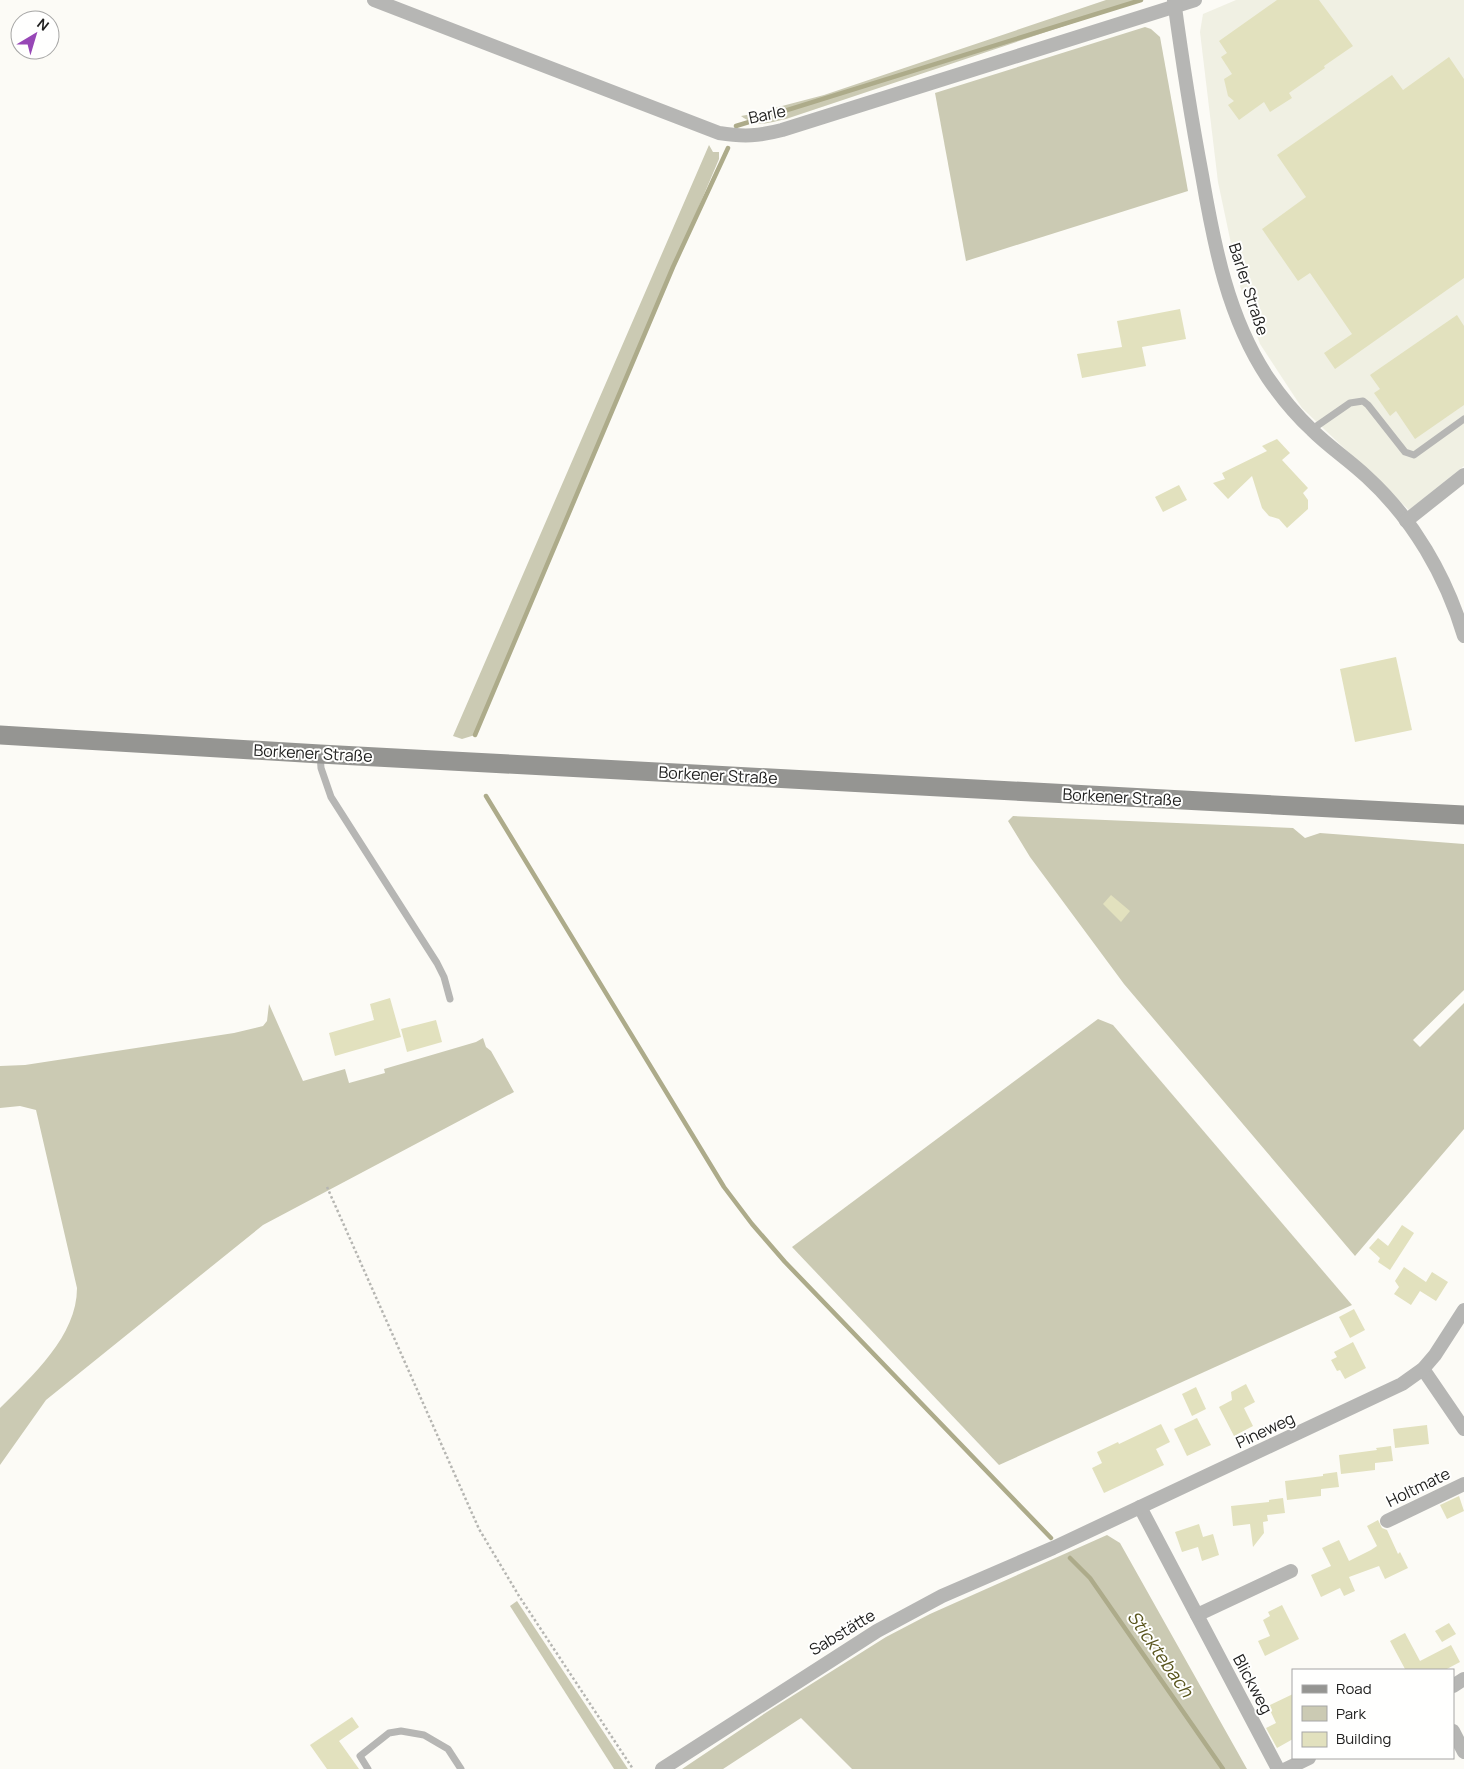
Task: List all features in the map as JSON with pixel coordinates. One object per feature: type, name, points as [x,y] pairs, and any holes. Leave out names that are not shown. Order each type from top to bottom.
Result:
[{"type":"main road","name":"Borkener Straße","points":[[0,735],[320,754],[1464,814]]},
{"type":"street","name":"Barle","points":[[374,0],[705,128],[719,133],[745,137],[764,135],[782,130],[1175,4],[1195,0]]},
{"type":"street","name":"Barler Straße","points":[[1175,4],[1184,72],[1209,213],[1236,316],[1251,351],[1268,379],[1285,401],[1311,430],[1368,477],[1422,542],[1448,590],[1464,636]]},
{"type":"street","points":[[1406,521],[1464,475]]},
{"type":"street","name":"Pineweg","points":[[1053,1548],[1402,1384],[1423,1369],[1436,1355],[1464,1310]]},
{"type":"street","points":[[1423,1369],[1464,1429]]},
{"type":"street","name":"Holtmate","points":[[1387,1521],[1464,1484]]},
{"type":"street","name":"Blickweg","points":[[1140,1507],[1278,1769]]},
{"type":"street","name":"Sabstätte","points":[[662,1769],[877,1631],[942,1596],[1053,1548]]},
{"type":"street","points":[[1196,1615],[1291,1571]]},
{"type":"street","points":[[1454,1733],[1464,1752]]},
{"type":"street","points":[[1286,1769],[1307,1759]]},
{"type":"lane","points":[[1311,430],[1350,404],[1363,401],[1405,452],[1414,455],[1464,419]]},
{"type":"lane","points":[[320,754],[320,768],[331,797],[437,963],[444,977],[450,999]]},
{"type":"lane","points":[[368,1769],[360,1756],[389,1733],[401,1731],[424,1735],[448,1748],[461,1769]]},
{"type":"path","points":[[327,1188],[479,1529],[519,1596],[633,1769]]},
{"type":"shaded area","points":[[1236,0],[1464,0],[1464,466],[1409,510],[1302,408],[1260,344],[1240,286],[1218,182],[1200,32],[1203,14]]},
{"type":"green space","points":[[1106,0],[1142,0],[786,119],[758,123],[741,116],[824,95]]},
{"type":"green space","points":[[1145,27],[1151,29],[1160,37],[1188,191],[966,261],[935,93]]},
{"type":"green space","points":[[709,145],[713,152],[719,152],[719,159],[475,735],[462,739],[453,736]]},
{"type":"green space","points":[[1013,816],[1293,828],[1305,838],[1320,833],[1464,844],[1464,990],[1413,1040],[1420,1047],[1464,1003],[1464,1129],[1355,1256],[1124,984],[1030,857],[1008,821]]},
{"type":"green space","points":[[269,1004],[303,1081],[345,1069],[349,1083],[385,1073],[384,1069],[476,1042],[483,1038],[486,1047],[491,1051],[514,1092],[263,1225],[46,1400],[0,1465],[0,1408],[38,1369],[61,1339],[75,1306],[77,1288],[36,1110],[20,1106],[0,1108],[0,1066],[25,1065],[234,1033],[263,1026],[267,1021]]},
{"type":"green space","points":[[1098,1019],[1113,1025],[1352,1305],[999,1465],[792,1247]]},
{"type":"green space","points":[[1107,1535],[1120,1543],[1247,1769],[852,1769],[801,1718],[723,1769],[682,1769],[770,1710],[886,1637],[930,1614]]},
{"type":"green space","points":[[517,1601],[628,1769],[614,1769],[510,1606]]},
{"type":"building","points":[[1277,0],[1319,0],[1353,46],[1289,93],[1292,98],[1270,112],[1264,102],[1239,120],[1228,105],[1234,101],[1228,96],[1224,79],[1232,74],[1221,57],[1227,53],[1219,41]]},
{"type":"building","points":[[1449,57],[1464,79],[1464,278],[1335,369],[1324,353],[1352,334],[1310,273],[1298,281],[1262,229],[1306,197],[1277,155],[1392,75],[1403,90]]},
{"type":"building","points":[[1180,309],[1186,339],[1142,347],[1146,366],[1082,378],[1077,354],[1122,347],[1117,321]]},
{"type":"building","points":[[1457,315],[1464,326],[1464,405],[1415,439],[1396,411],[1390,416],[1374,393],[1380,389],[1370,375]]},
{"type":"building","points":[[1277,439],[1290,453],[1282,460],[1308,488],[1303,493],[1308,500],[1308,509],[1287,528],[1279,519],[1269,516],[1262,508],[1252,476],[1228,499],[1213,483],[1225,479],[1222,473],[1267,451],[1262,446]]},
{"type":"building","points":[[1179,485],[1187,500],[1163,512],[1155,497]]},
{"type":"building","points":[[1396,657],[1412,730],[1355,742],[1340,669]]},
{"type":"building","points":[[1111,895],[1130,911],[1121,922],[1103,904]]},
{"type":"building","points":[[390,998],[401,1037],[335,1056],[329,1033],[374,1020],[370,1004]]},
{"type":"building","points":[[436,1020],[442,1042],[407,1052],[401,1029]]},
{"type":"building","points":[[1402,1225],[1414,1233],[1390,1270],[1378,1262],[1380,1258],[1369,1248],[1378,1238],[1388,1246]]},
{"type":"building","points":[[1404,1267],[1426,1282],[1432,1272],[1448,1282],[1436,1301],[1420,1291],[1411,1305],[1394,1294],[1399,1287],[1395,1281]]},
{"type":"building","points":[[1354,1309],[1365,1330],[1350,1338],[1339,1317]]},
{"type":"building","points":[[1353,1342],[1366,1368],[1345,1379],[1340,1370],[1337,1371],[1331,1360],[1337,1357],[1334,1352]]},
{"type":"building","points":[[1246,1384],[1255,1402],[1244,1408],[1253,1426],[1234,1436],[1219,1407],[1232,1400],[1231,1392]]},
{"type":"building","points":[[1196,1387],[1206,1409],[1192,1416],[1182,1394]]},
{"type":"building","points":[[1197,1418],[1211,1445],[1187,1456],[1174,1429]]},
{"type":"building","points":[[1161,1424],[1170,1442],[1156,1449],[1164,1465],[1104,1493],[1092,1468],[1102,1463],[1097,1452]]},
{"type":"building","points":[[1427,1425],[1429,1444],[1395,1448],[1393,1429]]},
{"type":"building","points":[[1391,1446],[1393,1461],[1375,1463],[1375,1470],[1341,1474],[1339,1455],[1377,1450],[1376,1448]]},
{"type":"building","points":[[1337,1472],[1339,1487],[1321,1489],[1321,1496],[1287,1500],[1285,1481],[1323,1476],[1323,1474]]},
{"type":"building","points":[[1459,1496],[1464,1511],[1447,1519],[1440,1505]]},
{"type":"building","points":[[1283,1498],[1285,1513],[1267,1515],[1268,1521],[1263,1522],[1264,1533],[1253,1547],[1250,1524],[1233,1526],[1231,1506],[1269,1502],[1269,1500]]},
{"type":"building","points":[[1378,1520],[1382,1528],[1387,1530],[1398,1554],[1400,1552],[1408,1568],[1385,1579],[1379,1566],[1349,1577],[1355,1591],[1344,1596],[1340,1588],[1321,1597],[1311,1575],[1331,1566],[1322,1548],[1339,1540],[1349,1561],[1371,1550],[1377,1546],[1367,1526]]},
{"type":"building","points":[[1199,1524],[1203,1537],[1213,1534],[1219,1555],[1202,1561],[1198,1547],[1182,1552],[1175,1532]]},
{"type":"building","points":[[1282,1605],[1299,1639],[1265,1656],[1258,1641],[1270,1636],[1263,1620],[1270,1616],[1268,1612]]},
{"type":"building","points":[[1449,1623],[1456,1634],[1442,1642],[1435,1631]]},
{"type":"building","points":[[1405,1633],[1420,1661],[1451,1645],[1460,1662],[1447,1669],[1405,1669],[1390,1641]]},
{"type":"building","points":[[1292,1694],[1292,1740],[1277,1748],[1266,1728],[1276,1723],[1268,1706]]},
{"type":"building","points":[[352,1717],[359,1727],[339,1741],[359,1769],[327,1769],[310,1745]]},
{"type":"waterway","points":[[736,126],[1141,0]]},
{"type":"waterway","points":[[475,735],[673,267],[728,148]]},
{"type":"waterway","points":[[486,796],[724,1187],[752,1224],[785,1262],[1051,1538]]},
{"type":"waterway","name":"Sticktebach","points":[[1070,1558],[1090,1578],[1223,1769]]}]
